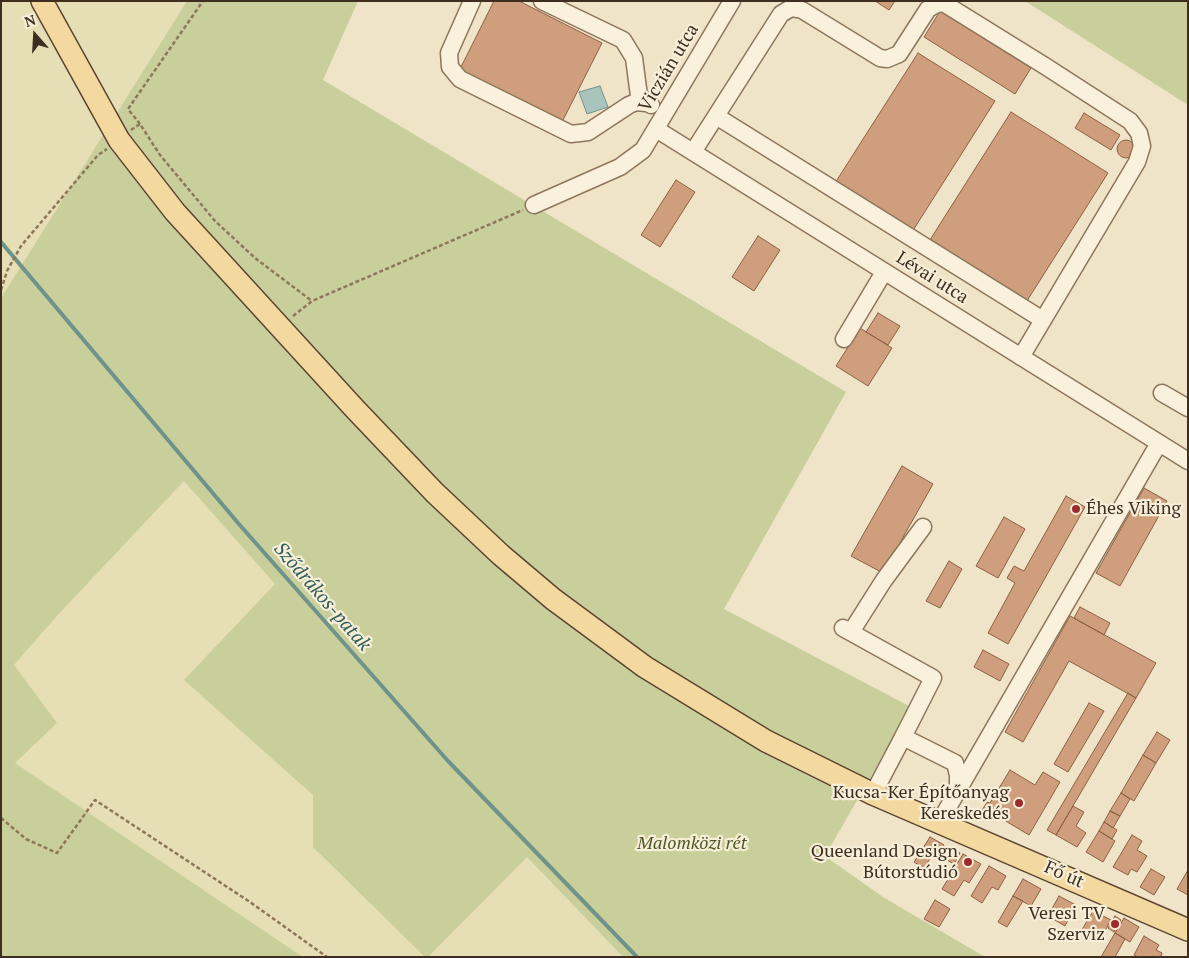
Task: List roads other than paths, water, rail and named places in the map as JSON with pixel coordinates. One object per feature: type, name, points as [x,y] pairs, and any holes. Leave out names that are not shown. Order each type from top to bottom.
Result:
[{"type":"main road","name":"Fő út","points":[[42,1],[119,140],[175,212],[355,410],[467,524],[553,599],[607,641],[685,693],[766,742],[873,794],[1188,930]]},
{"type":"street","points":[[472,1],[449,53],[450,67],[460,79],[571,134],[588,132],[636,102],[646,102]]},
{"type":"street","points":[[542,1],[623,40],[634,58],[639,96],[665,113]]},
{"type":"street","name":"Viczián utca","points":[[534,205],[620,167],[642,150],[732,1]]},
{"type":"street","points":[[692,152],[780,14],[791,8],[802,10],[880,58],[887,59],[899,54],[928,9],[939,3],[946,4],[1130,121],[1139,133],[1142,146],[1137,162],[1021,357]]},
{"type":"street","points":[[716,116],[1043,320]]},
{"type":"street","name":"Lévai utca","points":[[656,129],[1188,461]]},
{"type":"street","points":[[844,339],[884,272]]},
{"type":"street","points":[[1162,393],[1188,408]]},
{"type":"street","points":[[939,823],[1159,443]]},
{"type":"street","points":[[873,794],[933,678],[847,630],[923,527]]},
{"type":"street","points":[[903,737],[955,763],[958,775],[958,790]]},
{"type":"water","points":[[600,86],[608,107],[587,114],[579,92]]},
{"type":"waterway","name":"Sződrákos-patak","points":[[1,242],[238,523],[448,761],[637,957]]},
{"type":"place","name":"Éhes Viking","points":[[1076,509]]},
{"type":"place","name":"Kucsa-Ker Építőanyag Kereskedés","points":[[1019,803]]},
{"type":"place","name":"Queenland Design Bútorstúdió","points":[[968,862]]},
{"type":"place","name":"Veresi TV Szerviz","points":[[1115,924]]},
{"type":"park label","name":"Malomközi rét","points":[[692,844]]}]
